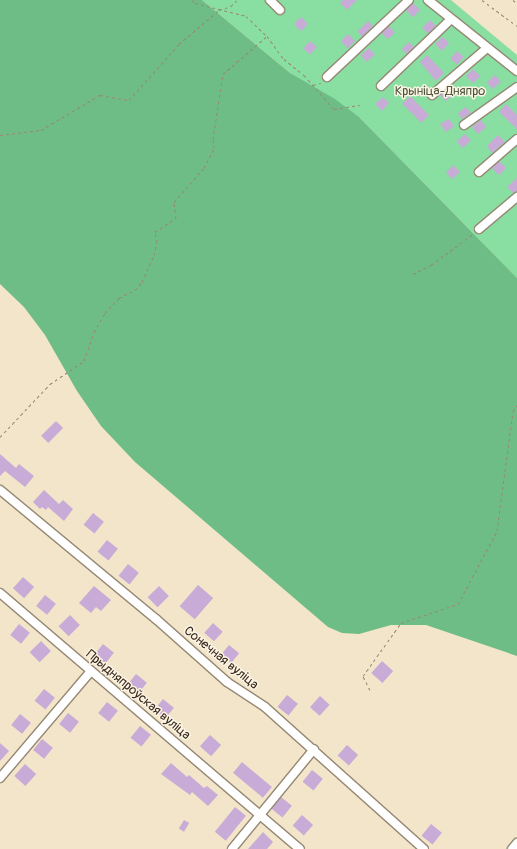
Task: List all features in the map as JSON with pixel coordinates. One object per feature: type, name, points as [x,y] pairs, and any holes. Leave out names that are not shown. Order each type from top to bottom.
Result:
[{"type":"street","points":[[270,0],[280,10]]},
{"type":"street","points":[[327,77],[409,0]]},
{"type":"street","points":[[428,0],[450,20],[517,71]]},
{"type":"street","points":[[381,86],[450,20]]},
{"type":"street","points":[[432,95],[487,48]]},
{"type":"street","points":[[464,125],[517,87]]},
{"type":"street","points":[[479,172],[517,139]]},
{"type":"street","points":[[479,229],[517,197]]},
{"type":"street","name":"Сонечная вуліца","points":[[0,490],[156,619],[227,682],[265,707],[314,749],[424,849]]},
{"type":"street","name":"Прыдняпроўская вуліца","points":[[0,593],[300,849]]},
{"type":"street","points":[[0,778],[91,671]]},
{"type":"street","points":[[232,849],[314,749]]},
{"type":"street","points":[[512,849],[517,843]]},
{"type":"path","points":[[192,0],[219,10],[246,16],[267,36],[284,60],[312,85],[334,110],[360,105]]},
{"type":"path","points":[[0,135],[41,130],[100,95],[129,100],[179,44],[219,10],[231,6],[238,0]]},
{"type":"path","points":[[482,0],[517,26]]},
{"type":"path","points":[[513,0],[517,3]]},
{"type":"path","points":[[0,437],[50,384],[84,361],[94,332],[105,313],[119,298],[135,290],[142,282],[154,255],[157,242],[155,232],[176,218],[174,202],[204,168],[214,148],[213,139],[223,74],[267,36]]},
{"type":"path","points":[[312,85],[319,84],[327,77]]},
{"type":"path","points":[[413,274],[431,265],[479,229]]},
{"type":"path","points":[[370,690],[363,676],[401,623],[458,604],[497,531],[513,411],[517,405]]},
{"type":"green space","points":[[0,0],[202,0],[290,73],[335,99],[359,117],[517,278],[517,656],[426,625],[391,625],[359,634],[342,633],[328,627],[135,462],[101,426],[77,391],[45,335],[24,307],[0,284]]},
{"type":"green space","name":"Крыніца-Дняпро","points":[[202,0],[451,0],[517,55],[517,278],[359,117],[290,73]]},
{"type":"building","points":[[343,0],[357,0],[347,10],[340,3]]},
{"type":"building","points":[[413,3],[420,10],[413,17],[406,10]]},
{"type":"building","points":[[301,17],[308,24],[301,31],[294,24]]},
{"type":"building","points":[[430,20],[436,26],[428,33],[422,28]]},
{"type":"building","points":[[368,21],[373,26],[362,37],[357,32]]},
{"type":"building","points":[[389,26],[395,33],[387,39],[381,33]]},
{"type":"building","points":[[348,34],[355,41],[348,48],[341,41]]},
{"type":"building","points":[[443,37],[449,43],[442,51],[435,44]]},
{"type":"building","points":[[310,41],[317,47],[310,54],[303,49]]},
{"type":"building","points":[[409,42],[414,47],[407,54],[402,49]]},
{"type":"building","points":[[369,48],[375,55],[367,62],[361,55]]},
{"type":"building","points":[[457,51],[464,57],[457,64],[450,59]]},
{"type":"building","points":[[427,55],[444,73],[436,81],[420,62]]},
{"type":"building","points":[[473,69],[480,76],[473,83],[466,76]]},
{"type":"building","points":[[495,75],[501,82],[493,89],[487,82]]},
{"type":"building","points":[[448,89],[454,94],[446,101],[440,95]]},
{"type":"building","points":[[410,96],[429,115],[421,123],[402,104]]},
{"type":"building","points":[[383,97],[389,103],[382,111],[375,104]]},
{"type":"building","points":[[506,104],[517,115],[517,129],[499,112]]},
{"type":"building","points":[[466,107],[471,113],[462,119],[458,113]]},
{"type":"building","points":[[449,119],[454,126],[446,132],[440,124]]},
{"type":"building","points":[[481,120],[486,127],[477,134],[472,126]]},
{"type":"building","points":[[465,134],[471,141],[463,148],[457,141]]},
{"type":"building","points":[[498,135],[505,142],[492,153],[487,146]]},
{"type":"building","points":[[499,161],[506,168],[499,175],[492,168]]},
{"type":"building","points":[[453,165],[460,172],[452,179],[446,173]]},
{"type":"building","points":[[517,178],[517,191],[513,193],[507,187]]},
{"type":"building","points":[[56,421],[63,428],[48,443],[41,436]]},
{"type":"building","points":[[0,454],[16,468],[19,464],[34,476],[25,487],[5,471],[0,476]]},
{"type":"building","points":[[44,490],[59,504],[63,500],[73,509],[64,521],[48,507],[46,510],[42,507],[40,509],[33,502]]},
{"type":"building","points":[[93,513],[104,522],[94,533],[84,525]]},
{"type":"building","points":[[107,540],[118,549],[108,560],[98,552]]},
{"type":"building","points":[[128,564],[139,573],[129,584],[119,576]]},
{"type":"building","points":[[23,577],[34,587],[24,598],[13,588]]},
{"type":"building","points":[[198,585],[213,598],[195,619],[180,606]]},
{"type":"building","points":[[94,586],[111,600],[101,611],[96,607],[91,613],[79,603]]},
{"type":"building","points":[[159,586],[169,596],[158,607],[148,597]]},
{"type":"building","points":[[45,595],[56,604],[47,615],[36,606]]},
{"type":"building","points":[[70,615],[80,625],[69,636],[59,626]]},
{"type":"building","points":[[213,623],[223,632],[214,641],[204,633]]},
{"type":"building","points":[[19,624],[30,633],[21,644],[10,635]]},
{"type":"building","points":[[41,641],[51,651],[40,662],[30,652]]},
{"type":"building","points":[[103,644],[114,653],[105,664],[94,655]]},
{"type":"building","points":[[229,645],[239,653],[231,663],[221,655]]},
{"type":"building","points":[[382,661],[393,671],[382,683],[371,673]]},
{"type":"building","points":[[136,674],[147,683],[138,694],[127,685]]},
{"type":"building","points":[[44,689],[55,698],[45,709],[35,701]]},
{"type":"building","points":[[287,695],[298,704],[288,715],[278,707]]},
{"type":"building","points":[[320,696],[330,705],[320,716],[310,707]]},
{"type":"building","points":[[163,699],[174,708],[165,719],[154,710]]},
{"type":"building","points":[[107,702],[118,711],[109,722],[98,713]]},
{"type":"building","points":[[68,713],[79,722],[70,733],[59,724]]},
{"type":"building","points":[[20,714],[31,723],[22,734],[11,725]]},
{"type":"building","points":[[140,726],[151,735],[141,746],[131,738]]},
{"type":"building","points":[[210,735],[221,745],[211,756],[200,746]]},
{"type":"building","points":[[42,739],[53,748],[44,759],[33,750]]},
{"type":"building","points":[[0,743],[9,751],[0,761]]},
{"type":"building","points":[[347,745],[358,755],[349,765],[338,755]]},
{"type":"building","points":[[242,762],[272,787],[263,798],[233,773]]},
{"type":"building","points":[[171,763],[187,777],[189,775],[204,788],[207,786],[218,795],[208,806],[192,792],[190,795],[161,774]]},
{"type":"building","points":[[25,764],[36,774],[25,786],[14,776]]},
{"type":"building","points":[[312,770],[323,779],[313,790],[303,782]]},
{"type":"building","points":[[281,797],[292,806],[282,817],[272,809]]},
{"type":"building","points":[[235,807],[246,816],[226,841],[215,832]]},
{"type":"building","points":[[302,815],[313,825],[304,835],[293,825]]},
{"type":"building","points":[[184,820],[189,823],[184,832],[179,829]]},
{"type":"building","points":[[431,824],[442,833],[432,844],[422,836]]},
{"type":"building","points":[[263,832],[273,842],[267,849],[248,849]]}]
